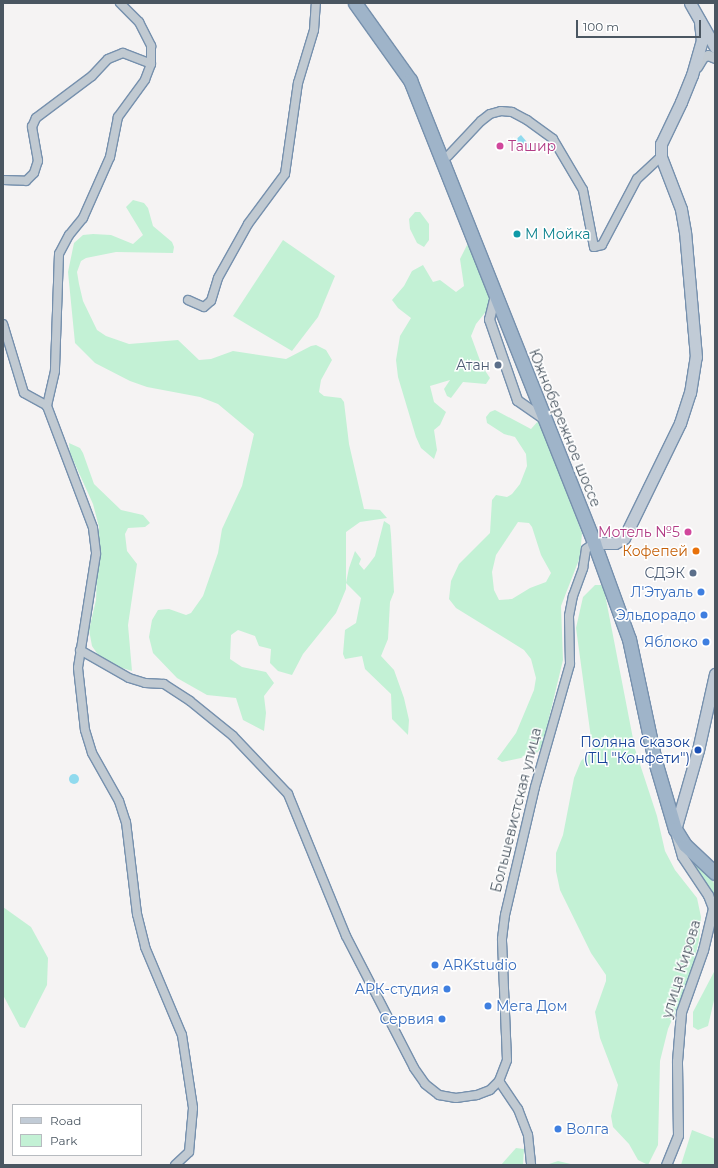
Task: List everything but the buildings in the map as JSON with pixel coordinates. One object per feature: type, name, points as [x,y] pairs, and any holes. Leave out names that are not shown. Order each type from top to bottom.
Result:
[{"type":"highway","name":"Южнобережное шоссе","points":[[355,3],[410,80],[594,545],[636,646],[676,827],[715,866]]},
{"type":"highway","name":"Южнобережное шоссе","points":[[364,3],[415,76],[448,156],[629,639],[655,761],[676,827],[685,845],[715,873]]},
{"type":"main road","points":[[690,3],[715,47]]},
{"type":"main road","points":[[594,545],[615,544],[624,538],[680,422],[690,393],[695,364],[685,232],[681,209],[661,157],[660,144],[666,128],[682,102],[692,75],[702,42],[700,21]]},
{"type":"main road","points":[[676,827],[698,750],[715,674]]},
{"type":"street","points":[[120,3],[139,22],[151,46],[152,64],[145,80],[118,117],[110,157],[83,218],[68,235],[59,254],[55,371],[47,406],[94,528],[96,554],[80,650],[79,683],[85,730],[92,753],[119,801],[126,822],[137,914],[145,947],[182,1035],[193,1108],[189,1152],[175,1165]]},
{"type":"street","points":[[188,300],[204,307],[211,301],[218,278],[248,224],[286,174],[298,83],[314,30],[316,3]]},
{"type":"street","points":[[3,180],[26,182],[34,174],[38,161],[32,127],[36,118],[92,76],[108,59],[123,54],[152,64]]},
{"type":"street","points":[[692,75],[703,57],[708,55],[715,58]]},
{"type":"street","points":[[448,156],[481,121],[490,114],[501,111],[512,112],[526,120],[553,139],[583,190],[594,247],[602,245],[637,179],[661,157]]},
{"type":"street","points":[[495,295],[489,319],[517,400],[544,419]]},
{"type":"street","points":[[3,324],[24,393],[47,406]]},
{"type":"street","name":"Большевистская улица","points":[[499,1081],[507,1060],[508,1041],[502,939],[505,915],[535,787],[570,664],[569,616],[583,568],[594,545]]},
{"type":"street","points":[[80,650],[129,678],[145,683],[164,684],[190,701],[233,736],[288,794],[346,936],[414,1068],[425,1084],[439,1095],[456,1098],[490,1090],[499,1081],[518,1109],[528,1135],[531,1165]]},
{"type":"street","name":"улица Кирова","points":[[666,1165],[678,1135],[678,1061],[681,1012],[703,950],[713,908],[708,895],[682,855],[676,827]]},
{"type":"green space","points":[[133,200],[144,203],[148,208],[153,226],[172,242],[174,247],[173,253],[116,252],[86,258],[81,261],[77,272],[79,284],[83,301],[97,330],[106,336],[129,344],[178,340],[199,360],[211,359],[233,351],[286,359],[311,346],[316,345],[326,350],[332,360],[321,380],[319,392],[324,396],[341,398],[344,402],[349,444],[364,509],[380,510],[387,518],[360,522],[346,532],[346,589],[336,613],[303,654],[292,675],[278,671],[270,663],[271,649],[259,646],[255,636],[238,630],[231,635],[230,659],[242,667],[266,672],[274,683],[264,696],[266,713],[264,731],[243,720],[236,698],[207,695],[177,678],[153,653],[149,637],[152,620],[158,610],[169,609],[186,615],[191,613],[203,596],[218,553],[222,529],[242,486],[254,434],[218,404],[200,397],[147,387],[130,381],[95,363],[75,343],[68,272],[74,243],[83,235],[93,234],[111,235],[133,244],[143,235],[126,207]]},
{"type":"green space","points":[[415,212],[420,212],[429,224],[429,240],[424,247],[417,243],[410,229],[409,219]]},
{"type":"green space","points":[[283,240],[335,276],[318,317],[292,351],[233,316]]},
{"type":"green space","points":[[467,245],[475,248],[492,296],[488,309],[476,324],[471,336],[482,366],[490,378],[486,384],[463,382],[451,398],[447,396],[444,389],[450,380],[430,386],[434,402],[446,412],[440,425],[434,430],[437,450],[434,459],[421,448],[416,437],[398,377],[396,360],[400,336],[411,318],[398,308],[392,300],[404,286],[412,271],[423,265],[433,282],[440,280],[456,292],[464,286],[460,259]]},
{"type":"green space","points":[[495,410],[531,429],[539,420],[582,533],[580,557],[561,606],[563,660],[542,747],[535,755],[502,762],[497,759],[516,733],[534,690],[536,678],[531,659],[524,650],[456,608],[449,599],[451,581],[459,564],[490,533],[492,500],[496,495],[507,497],[512,494],[520,484],[527,466],[526,454],[515,437],[504,434],[487,423],[486,417],[490,412]],"holes":[[[518,522],[529,523],[532,527],[541,555],[551,573],[546,582],[530,588],[512,599],[499,600],[494,590],[492,572],[496,555]]]},
{"type":"green space","points":[[69,443],[80,448],[94,484],[121,510],[143,515],[150,523],[145,527],[128,528],[125,534],[127,551],[137,564],[128,625],[132,671],[103,662],[92,646],[89,630],[96,600],[99,527],[93,504],[70,453]]},
{"type":"green space","points":[[384,521],[390,525],[394,592],[390,602],[388,639],[381,656],[394,670],[404,698],[409,720],[408,735],[392,719],[391,694],[365,669],[362,656],[345,659],[343,654],[345,630],[356,623],[361,598],[346,583],[349,568],[355,551],[361,559],[359,564],[364,570],[375,556]]},
{"type":"green space","points":[[595,585],[601,585],[604,589],[635,749],[657,816],[665,851],[675,870],[697,898],[701,917],[699,940],[690,978],[668,1029],[660,1061],[658,1145],[648,1165],[638,1160],[629,1144],[613,1127],[611,1116],[618,1085],[600,1038],[595,1012],[606,981],[606,975],[591,953],[560,890],[556,871],[556,853],[563,835],[574,778],[581,761],[596,745],[596,740],[591,738],[576,628],[583,597]]},
{"type":"green space","points":[[689,859],[694,860],[715,884],[715,898],[709,886],[693,869]]},
{"type":"green space","points":[[3,907],[31,927],[48,958],[47,985],[25,1028],[20,1027],[3,995]]},
{"type":"green space","points":[[715,970],[715,996],[708,1026],[698,1030],[693,1027],[693,1012]]},
{"type":"green space","points":[[692,1130],[715,1139],[715,1165],[681,1165]]},
{"type":"green space","points":[[516,1148],[524,1149],[523,1165],[501,1165]]},
{"type":"green space","points":[[558,1161],[575,1165],[546,1165]]},
{"type":"water","points":[[521,135],[532,148],[526,153],[515,140]]},
{"type":"water","points":[[72,774],[76,774],[78,775],[78,783],[72,784],[69,781],[69,777]]},
{"type":"place","name":"Ташир","points":[[500,146]]},
{"type":"place","name":"М Мойка","points":[[517,234]]},
{"type":"place","name":"Атан","points":[[498,365]]},
{"type":"place","name":"Мотель №5","points":[[688,532]]},
{"type":"place","name":"Кофепей","points":[[696,551]]},
{"type":"place","name":"СДЭК","points":[[693,573]]},
{"type":"place","name":"Л'Этуаль","points":[[701,592]]},
{"type":"place","name":"Эльдорадо","points":[[704,615]]},
{"type":"place","name":"Яблоко","points":[[706,642]]},
{"type":"place","name":"Поляна Сказок (ТЦ \"Конфети\")","points":[[698,750]]},
{"type":"place","name":"ARKstudio","points":[[435,965]]},
{"type":"place","name":"АРК-студия","points":[[447,989]]},
{"type":"place","name":"Мега Дом","points":[[488,1006]]},
{"type":"place","name":"Сервия","points":[[442,1019]]},
{"type":"place","name":"Волга","points":[[558,1129]]}]
